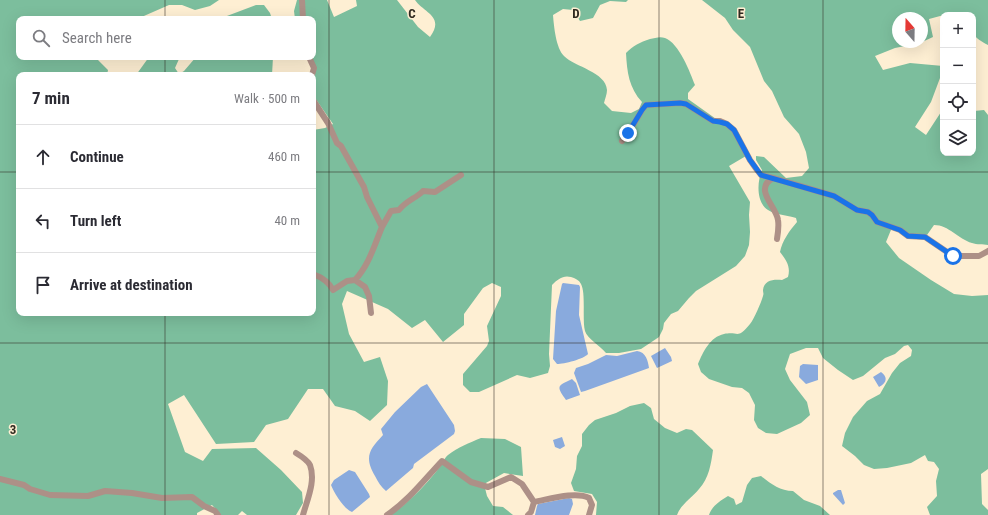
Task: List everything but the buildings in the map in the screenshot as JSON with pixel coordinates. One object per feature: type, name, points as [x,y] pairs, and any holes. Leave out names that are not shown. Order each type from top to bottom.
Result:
[{"type":"street","points":[[302,0],[303,16]]},
{"type":"street","points":[[310,60],[314,68],[313,72]]},
{"type":"street","points":[[622,141],[646,105],[686,104],[707,118],[727,124],[734,130],[750,160],[761,175],[834,196],[857,210],[868,212],[877,222],[900,230],[908,236],[925,237],[953,256],[979,256],[988,251]]},
{"type":"street","points":[[316,105],[364,187],[367,197],[382,227]]},
{"type":"street","points":[[316,276],[327,282],[333,290],[347,281],[355,280],[364,271],[382,227],[391,211],[399,210],[413,197],[419,195],[423,191],[435,192],[461,175]]},
{"type":"street","points":[[773,178],[769,180],[765,188],[765,195],[778,220],[778,239]]},
{"type":"street","points":[[355,280],[364,287],[369,296],[371,313]]},
{"type":"street","points":[[296,453],[310,464],[312,474],[312,484],[303,515]]},
{"type":"street","points":[[387,515],[407,500],[442,462],[471,482],[488,487],[510,477],[522,484],[534,502]]},
{"type":"street","points":[[0,479],[24,485],[30,489],[50,495],[88,496],[105,491],[132,493],[162,498],[192,498],[215,511],[218,515]]},
{"type":"street","points":[[534,502],[567,496],[584,495],[589,498],[592,505],[589,515]]},
{"type":"street","points":[[528,515],[531,512],[534,502]]},
{"type":"green space","points":[[0,0],[219,0],[210,6],[195,10],[182,5],[169,5],[144,16],[16,16],[16,60],[98,60],[108,70],[108,72],[16,72],[16,316],[316,316],[316,130],[325,128],[333,124],[316,99],[316,72],[313,72],[312,60],[316,60],[316,16],[295,16],[294,11],[297,0],[327,0],[334,17],[357,6],[356,0],[397,0],[418,27],[430,37],[434,30],[434,19],[415,0],[628,0],[626,2],[610,1],[600,5],[593,18],[580,21],[573,10],[563,9],[553,15],[556,37],[559,48],[564,56],[596,74],[601,79],[607,90],[604,103],[612,111],[631,113],[639,109],[642,102],[631,85],[626,53],[634,46],[650,39],[658,37],[665,38],[675,46],[683,58],[695,85],[688,93],[688,99],[733,131],[746,156],[729,166],[750,202],[749,245],[745,256],[736,266],[696,291],[678,311],[671,314],[664,323],[659,337],[641,349],[619,353],[606,353],[586,334],[581,284],[574,278],[563,277],[552,285],[549,354],[550,366],[548,373],[530,378],[517,375],[479,392],[470,392],[463,385],[463,374],[487,346],[489,341],[487,326],[501,296],[501,287],[492,283],[483,288],[464,314],[464,325],[443,342],[425,320],[412,328],[388,309],[347,291],[342,304],[349,334],[364,362],[380,357],[388,381],[387,405],[370,421],[355,411],[335,406],[323,389],[308,389],[288,419],[266,425],[254,442],[216,444],[184,395],[168,404],[185,452],[203,461],[212,449],[256,448],[281,470],[302,492],[303,503],[296,515],[247,515],[242,511],[238,515],[221,515],[212,505],[197,513],[197,515],[0,515]]},
{"type":"green space","points":[[702,0],[988,0],[988,45],[976,37],[976,12],[940,12],[940,16],[929,19],[933,37],[928,39],[928,12],[892,12],[892,48],[895,48],[875,56],[883,70],[910,63],[940,66],[940,78],[931,102],[915,127],[926,135],[940,114],[940,156],[976,156],[976,111],[984,110],[988,115],[988,245],[972,243],[944,227],[934,225],[927,235],[909,234],[893,225],[886,242],[899,258],[954,294],[972,296],[988,295],[988,469],[981,474],[982,504],[988,510],[988,515],[930,515],[927,507],[937,496],[936,481],[939,469],[934,462],[928,461],[925,455],[911,463],[874,469],[864,465],[842,446],[845,433],[853,417],[867,401],[880,394],[892,373],[900,363],[911,356],[912,350],[908,345],[904,346],[895,354],[885,358],[863,376],[853,380],[823,358],[818,348],[806,348],[790,354],[785,369],[790,380],[807,402],[810,415],[801,423],[777,434],[766,433],[758,428],[754,420],[755,405],[749,393],[742,388],[732,387],[709,379],[701,372],[698,364],[711,342],[715,338],[724,334],[738,334],[743,332],[755,315],[762,299],[765,284],[770,281],[782,280],[788,277],[788,266],[780,252],[787,236],[797,222],[796,218],[774,213],[768,210],[761,202],[759,180],[762,170],[756,160],[756,156],[764,157],[786,178],[802,176],[809,168],[806,152],[799,134],[784,117],[772,91],[764,81],[750,47],[733,30],[725,18]]},
{"type":"green space","points":[[256,5],[264,5],[271,16],[227,16]]},
{"type":"green space","points":[[147,60],[179,60],[175,68],[178,72],[138,72]]},
{"type":"green space","points":[[193,60],[273,60],[272,72],[182,72]]},
{"type":"green space","points":[[644,403],[651,408],[654,419],[665,428],[677,433],[686,429],[692,430],[713,450],[707,476],[702,485],[681,508],[677,515],[596,515],[597,502],[592,494],[574,491],[571,483],[576,469],[577,456],[582,446],[582,434],[595,420],[616,413],[630,406]]},
{"type":"green space","points":[[481,438],[505,439],[521,447],[523,476],[504,473],[484,484],[487,496],[493,506],[503,507],[513,515],[391,515],[404,505],[422,487],[448,455],[460,447]]},
{"type":"green space","points":[[761,476],[768,482],[784,490],[793,491],[804,500],[820,506],[830,515],[709,515],[714,506],[728,496],[734,499],[736,505],[742,502],[747,485],[752,478]]},
{"type":"water","points":[[563,283],[579,285],[580,287],[579,315],[588,354],[574,361],[557,364],[553,359],[556,311]]},
{"type":"water","points":[[665,348],[672,361],[657,368],[651,356]]},
{"type":"water","points":[[637,351],[643,353],[649,368],[581,392],[574,373],[576,368],[606,355],[617,356]]},
{"type":"water","points":[[803,364],[818,365],[818,380],[806,384],[799,377],[800,366]]},
{"type":"water","points":[[881,372],[885,376],[886,380],[884,384],[879,387],[873,377]]},
{"type":"water","points":[[572,379],[576,383],[580,395],[566,400],[560,387],[563,383]]},
{"type":"water","points":[[427,384],[454,425],[454,434],[414,464],[413,468],[386,491],[380,484],[370,464],[369,459],[371,450],[383,435],[381,429],[395,412],[421,387]]},
{"type":"water","points":[[562,437],[565,446],[560,449],[555,447],[553,440]]},
{"type":"water","points":[[349,470],[355,472],[370,497],[352,512],[343,504],[331,485],[334,480]]},
{"type":"water","points":[[838,490],[841,490],[845,503],[843,505],[833,494]]},
{"type":"water","points":[[569,498],[572,499],[573,504],[569,515],[535,515],[538,504]]},
{"type":"route","points":[[628,133],[646,105],[686,104],[707,118],[727,124],[734,130],[750,160],[761,175],[834,196],[850,207],[868,212],[877,222],[900,230],[908,236],[925,237],[929,239],[953,256]]}]
